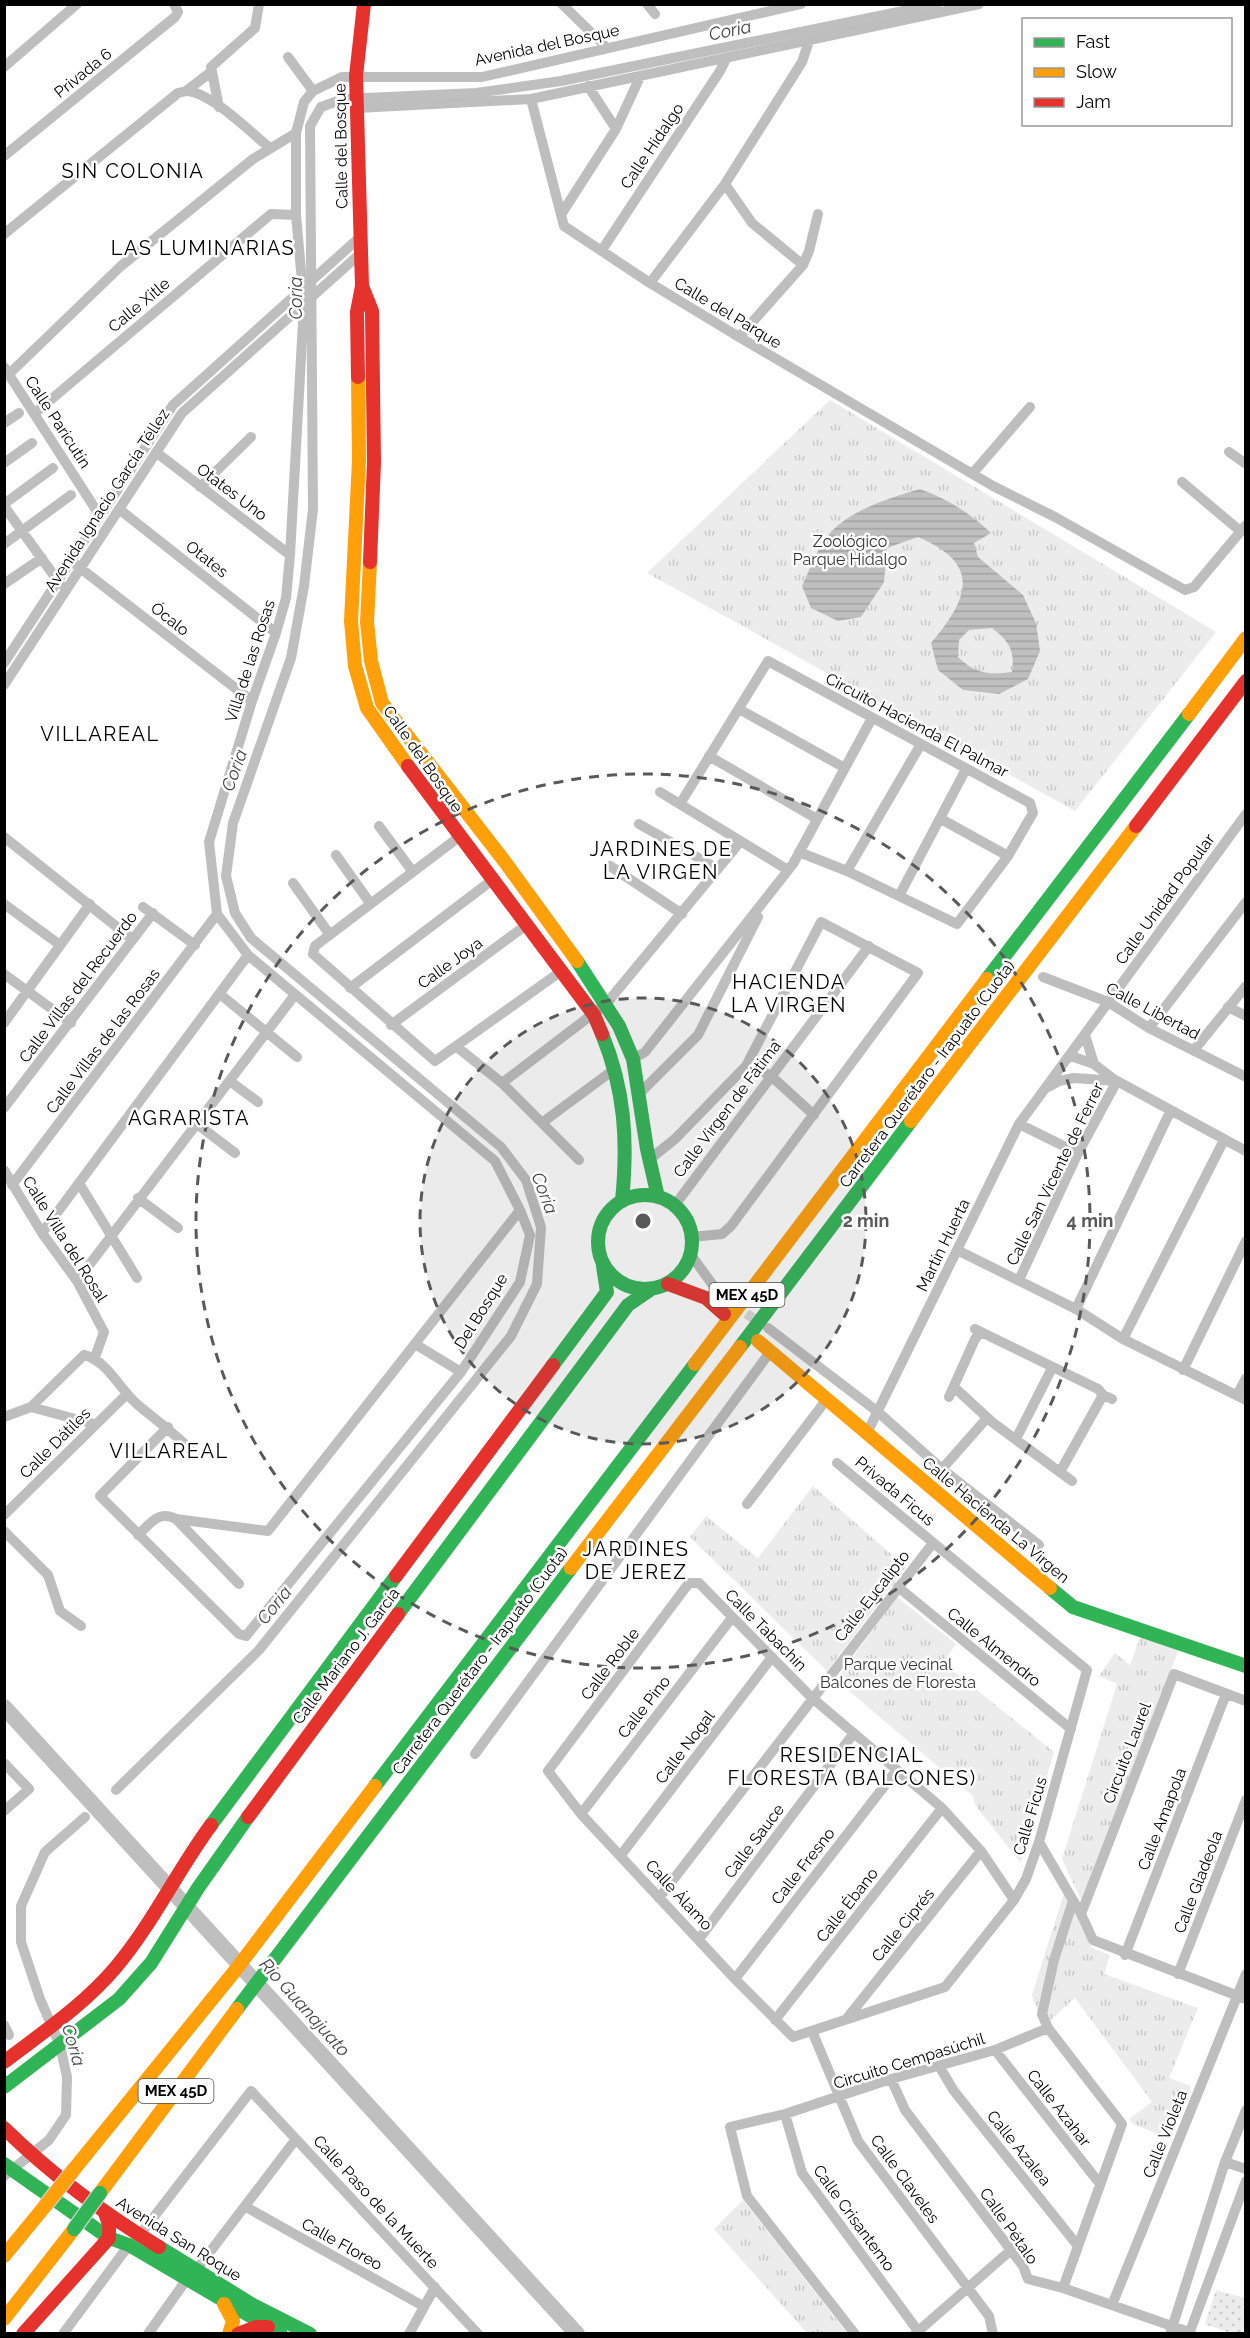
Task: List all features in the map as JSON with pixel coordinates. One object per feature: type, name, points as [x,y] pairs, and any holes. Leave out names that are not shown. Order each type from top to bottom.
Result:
[{"type":"main road","name":"Calle del Bosque","points":[[364,4],[357,94],[362,286],[357,312],[359,460],[351,621],[355,666],[367,708],[491,881],[594,1015],[616,1068],[627,1152],[622,1201]]},
{"type":"main road","name":"Calle del Bosque","points":[[362,286],[372,311],[374,439],[367,622],[371,661],[382,703],[505,862],[606,1004],[619,1026],[633,1059],[658,1197]]},
{"type":"main road","name":"Carretera Querétaro - Irapuato (Cuota)","points":[[4,2254],[234,1972],[1245,638]]},
{"type":"main road","name":"Carretera Querétaro - Irapuato (Cuota)","points":[[4,2319],[74,2229],[266,1970],[1245,681]]},
{"type":"main road","points":[[640,1195],[658,1197],[675,1205],[687,1219],[692,1237],[691,1255],[682,1272],[668,1284],[650,1290],[632,1288],[615,1280],[603,1266],[598,1248],[599,1229],[608,1213],[622,1201],[640,1195]]},
{"type":"main road","name":"Calle Mariano J. García","points":[[4,2062],[57,2024],[85,2000],[121,1963],[157,1913],[187,1858],[607,1292],[603,1266]]},
{"type":"main road","points":[[668,1284],[727,1308]]},
{"type":"main road","name":"Calle Mariano J. García","points":[[4,2087],[119,1999],[151,1963],[198,1888],[284,1767],[621,1314],[628,1305],[650,1290]]},
{"type":"main road","name":"Calle Hacienda La Virgen","points":[[758,1341],[1074,1607],[1245,1666]]},
{"type":"main road","name":"Avenida San Roque","points":[[4,2128],[38,2161],[105,2213],[134,2240],[250,2310],[267,2327],[281,2334]]},
{"type":"main road","name":"Avenida San Roque","points":[[4,2164],[19,2172],[110,2238],[134,2240]]},
{"type":"main road","points":[[24,2334],[110,2238],[105,2213]]},
{"type":"main road","name":"Avenida San Roque","points":[[192,2274],[218,2298],[310,2334]]},
{"type":"main road","points":[[218,2298],[230,2310],[233,2321],[231,2334]]},
{"type":"main road","points":[[238,2334],[256,2327],[267,2327]]},
{"type":"street","points":[[4,67],[78,4]]},
{"type":"street","points":[[219,107],[211,72],[214,63],[255,28],[259,4]]},
{"type":"street","points":[[562,4],[607,48]]},
{"type":"street","points":[[648,4],[655,14]]},
{"type":"street","name":"Avenida del Bosque","points":[[304,102],[313,92],[342,77],[357,94],[483,77],[774,7],[801,4]]},
{"type":"street","points":[[357,94],[531,99],[979,4]]},
{"type":"street","name":"Privada 6","points":[[4,156],[175,17],[176,8]]},
{"type":"street","points":[[650,284],[725,184],[802,62],[809,41]]},
{"type":"street","points":[[288,57],[313,92]]},
{"type":"street","name":"Calle Hidalgo","points":[[602,250],[720,71],[726,58]]},
{"type":"street","points":[[186,91],[211,72]]},
{"type":"street","points":[[562,213],[616,129],[640,77]]},
{"type":"street","points":[[588,86],[616,129]]},
{"type":"street","points":[[4,234],[178,93],[193,91],[219,107],[270,148]]},
{"type":"street","name":"Calle del Parque","points":[[531,99],[564,226],[650,284],[993,486],[1055,517],[1185,590],[1194,587],[1242,528]]},
{"type":"street","name":"Villa de las Rosas","points":[[217,915],[209,842],[286,598],[291,555],[307,300],[307,284],[296,215],[296,133],[304,102]]},
{"type":"street","points":[[7,371],[121,266],[270,148],[296,133]]},
{"type":"street","points":[[725,184],[752,223],[802,265]]},
{"type":"street","name":"Calle Xitle","points":[[35,413],[271,214],[296,215]]},
{"type":"street","points":[[739,337],[802,265],[809,251],[818,214]]},
{"type":"street","name":"Avenida Ignacio García Téllez","points":[[5,662],[173,405],[307,284],[339,257],[361,245]]},
{"type":"street","name":"Avenida Ignacio García Téllez","points":[[4,685],[182,413],[340,271],[361,245]]},
{"type":"street","name":"Calle Paricutín","points":[[7,371],[100,516]]},
{"type":"street","points":[[973,473],[1030,407]]},
{"type":"street","points":[[4,423],[19,413]]},
{"type":"street","points":[[200,487],[251,437]]},
{"type":"street","points":[[4,463],[32,443]]},
{"type":"street","points":[[1229,452],[1245,464]]},
{"type":"street","name":"Otates Uno","points":[[157,453],[291,555]]},
{"type":"street","points":[[53,468],[4,505],[65,591]]},
{"type":"street","points":[[1182,482],[1242,528]]},
{"type":"street","points":[[4,544],[71,495]]},
{"type":"street","name":"Otates","points":[[119,509],[276,633]]},
{"type":"street","points":[[4,584],[42,558]]},
{"type":"street","name":"Ócalo","points":[[70,560],[252,701]]},
{"type":"street","name":"Circuito Hacienda El Palmar","points":[[680,804],[768,661],[1030,803],[1033,809],[1008,856],[957,924],[847,871],[799,852]]},
{"type":"street","points":[[5,662],[15,669]]},
{"type":"street","points":[[739,709],[845,768]]},
{"type":"street","points":[[633,1059],[645,1052],[788,870],[872,718]]},
{"type":"street","points":[[847,871],[921,744]]},
{"type":"street","points":[[709,756],[817,819]]},
{"type":"street","points":[[899,896],[966,769]]},
{"type":"street","points":[[660,792],[788,870]]},
{"type":"street","name":"Calle Unidad Popular","points":[[1043,1090],[1071,1056],[1245,814]]},
{"type":"street","points":[[941,819],[1008,856]]},
{"type":"street","points":[[639,824],[718,869]]},
{"type":"street","points":[[379,826],[413,872]]},
{"type":"street","points":[[4,837],[132,939]]},
{"type":"street","points":[[459,837],[315,946],[313,954],[435,1061],[560,972]]},
{"type":"street","points":[[502,1083],[606,1004],[740,842]]},
{"type":"street","points":[[336,855],[370,903]]},
{"type":"street","points":[[610,866],[682,914]]},
{"type":"street","points":[[350,988],[491,881]]},
{"type":"street","points":[[293,883],[330,934]]},
{"type":"street","points":[[638,1095],[698,1035],[769,895]]},
{"type":"street","points":[[1149,1028],[1245,902]]},
{"type":"street","points":[[4,904],[60,945]]},
{"type":"street","points":[[4,1023],[90,904]]},
{"type":"street","points":[[143,907],[195,945]]},
{"type":"street","name":"Calle Villas del Recuerdo","points":[[4,1108],[153,913]]},
{"type":"street","name":"Calle Villas de las Rosas","points":[[7,1178],[217,915]]},
{"type":"street","name":"Del Bosque","points":[[138,1534],[239,1634],[246,1636],[460,1372],[519,1282],[530,1235],[495,1161],[294,996],[248,955],[217,915]]},
{"type":"street","points":[[650,1159],[675,1139],[746,1066],[821,922],[918,973],[731,1226],[722,1234],[692,1237]]},
{"type":"street","name":"Calle Joya","points":[[392,1025],[525,926]]},
{"type":"street","name":"Calle Virgen de Fátima","points":[[675,1205],[770,1075],[869,946]]},
{"type":"street","points":[[42,1233],[248,955]]},
{"type":"street","points":[[4,974],[71,1023]]},
{"type":"street","name":"Calle Libertad","points":[[1043,977],[1108,1002],[1149,1028],[1245,1077]]},
{"type":"street","points":[[1194,1050],[1245,986]]},
{"type":"street","points":[[220,995],[297,1057]]},
{"type":"street","points":[[77,1281],[138,1198],[231,1082],[294,996]]},
{"type":"street","points":[[1228,1007],[1245,1016]]},
{"type":"street","points":[[1085,1035],[1094,1064]]},
{"type":"street","points":[[457,1047],[502,1083],[579,1160]]},
{"type":"street","points":[[1071,1056],[1094,1064],[1117,1081],[1170,1112],[1245,1151]]},
{"type":"street","points":[[746,1066],[770,1075],[814,1115]]},
{"type":"street","points":[[543,1122],[616,1068]]},
{"type":"street","name":"Martín Huerta","points":[[867,1433],[1019,1124],[1043,1090],[1059,1081],[1074,1078],[1117,1081]]},
{"type":"street","name":"Calle San Vicente de Ferrer","points":[[1019,1280],[1078,1153],[1117,1081]]},
{"type":"street","points":[[231,1082],[258,1102]]},
{"type":"street","points":[[1076,1309],[1170,1112]]},
{"type":"street","points":[[197,1124],[235,1153]]},
{"type":"street","points":[[1019,1124],[1078,1153]]},
{"type":"street","points":[[1123,1339],[1224,1140]]},
{"type":"street","name":"Calle Villa del Rosal","points":[[7,1178],[42,1233],[77,1281],[104,1332],[89,1356]]},
{"type":"street","points":[[79,1184],[137,1278]]},
{"type":"street","points":[[138,1198],[178,1228]]},
{"type":"street","points":[[168,1427],[100,1496],[138,1534],[157,1516],[166,1514],[176,1519],[268,1531],[520,1210]]},
{"type":"street","points":[[1183,1370],[1245,1241]]},
{"type":"street","points":[[957,1250],[1076,1309],[1123,1339],[1241,1398],[1245,1378]]},
{"type":"street","points":[[691,1255],[727,1308]]},
{"type":"street","points":[[768,1328],[878,1412],[945,1471],[1039,1545]]},
{"type":"street","points":[[1060,1472],[1108,1397],[1098,1389],[978,1331],[952,1392],[1055,1471],[1072,1481]]},
{"type":"street","points":[[415,1344],[460,1372]]},
{"type":"street","points":[[475,1754],[770,1352]]},
{"type":"street","points":[[4,1417],[31,1407],[89,1356],[127,1394],[168,1427],[191,1450]]},
{"type":"street","points":[[1016,1439],[1052,1368]]},
{"type":"street","name":"Calle Dátiles","points":[[4,1515],[127,1394]]},
{"type":"street","points":[[747,1504],[827,1399]]},
{"type":"street","points":[[31,1407],[94,1424]]},
{"type":"street","points":[[945,1471],[990,1420]]},
{"type":"street","name":"Privada Ficus","points":[[837,1463],[933,1543]]},
{"type":"street","points":[[176,1519],[239,1584]]},
{"type":"street","points":[[4,1531],[48,1575],[60,1611],[81,1626]]},
{"type":"street","name":"Calle Eucalipto","points":[[659,1898],[933,1543]]},
{"type":"street","name":"Calle Ficus","points":[[793,2037],[945,1987],[1014,1900],[1026,1879],[1039,1842],[1087,1670],[933,1543]]},
{"type":"street","name":"Calle Roble","points":[[548,1771],[689,1583],[699,1583]]},
{"type":"street","name":"Calle Tabachín","points":[[699,1583],[731,1619],[812,1697],[942,1808],[981,1851],[1014,1900]]},
{"type":"street","name":"Calle Almendro","points":[[898,1587],[1071,1729]]},
{"type":"street","name":"Calle Pino","points":[[581,1814],[731,1619]]},
{"type":"street","name":"Calle Nogal","points":[[621,1855],[772,1657]]},
{"type":"street","name":"Circuito Laurel","points":[[1081,1914],[1174,1674],[1245,1701]]},
{"type":"street","name":"Calle Amapola","points":[[1125,1955],[1226,1694]]},
{"type":"street","name":"Calle Sauce","points":[[699,1939],[854,1733]]},
{"type":"street","points":[[4,1763],[29,1789],[6,1811]]},
{"type":"street","name":"Calle Álamo","points":[[548,1771],[581,1814],[735,1979],[793,2037]]},
{"type":"street","name":"Calle Fresno","points":[[735,1979],[896,1771]]},
{"type":"street","name":"Calle Gladeola","points":[[1178,1974],[1245,1800]]},
{"type":"street","name":"Calle Ébano","points":[[775,2020],[942,1808]]},
{"type":"street","points":[[1039,1842],[1081,1914],[1093,1940],[1125,1955],[1241,1997]]},
{"type":"street","name":"Calle Ciprés","points":[[848,2018],[981,1851]]},
{"type":"street","points":[[1063,2288],[1122,2124],[1048,2028],[1042,2014],[1054,1960],[1073,1900]]},
{"type":"street","name":"Calle Violeta","points":[[1112,2305],[1241,1997],[1245,1974]]},
{"type":"street","name":"Circuito Cempasúchil","points":[[855,2334],[747,2196],[730,2127],[784,2114],[839,2098],[891,2079],[995,2050],[1048,2028]]},
{"type":"street","name":"Calle Claveles","points":[[812,2031],[858,2141],[989,2316],[993,2334]]},
{"type":"street","name":"Calle Azahar","points":[[995,2050],[1100,2184]]},
{"type":"street","name":"Calle Azalea","points":[[939,2066],[954,2091],[1078,2246]]},
{"type":"street","name":"Calle Pétalo","points":[[891,2079],[905,2110],[1011,2250],[1028,2279],[1112,2305],[1171,2330],[1189,2333]]},
{"type":"street","name":"Calle Paso de la Muerte","points":[[134,2240],[251,2091],[478,2334]]},
{"type":"street","points":[[1171,2330],[1225,2162],[1245,2110]]},
{"type":"street","name":"Calle Crisantemo","points":[[784,2114],[802,2173],[916,2332]]},
{"type":"street","points":[[148,2334],[192,2274],[246,2208],[296,2139]]},
{"type":"street","points":[[1225,2162],[1245,2169]]},
{"type":"street","points":[[1189,2333],[1245,2181]]},
{"type":"street","name":"Calle Floreo","points":[[246,2208],[423,2306]]},
{"type":"street","points":[[63,2334],[134,2240]]},
{"type":"street","points":[[916,2332],[1011,2250]]},
{"type":"street","points":[[409,2334],[435,2287]]},
{"type":"street","points":[[231,2334],[250,2310]]},
{"type":"green space","name":"Zoológico Parque Hidalgo","points":[[830,400],[1216,632],[1075,811],[647,573]]},
{"type":"green space","points":[[813,1486],[906,1567],[827,1671],[690,1537],[706,1516],[758,1558]]},
{"type":"green space","name":"Parque vecinal Balcones de Floresta","points":[[897,1597],[956,1644],[943,1663],[1054,1752],[1021,1863],[975,1805],[973,1796],[836,1680]]},
{"type":"green space","points":[[1141,1635],[1179,1649],[1081,1900],[1062,1859],[1117,1684],[1099,1676],[1115,1653],[1130,1665]]},
{"type":"green space","points":[[1064,1893],[1092,1948],[1110,1955],[1104,1974],[1198,2008],[1169,2078],[1191,2086],[1170,2139],[1133,2124],[1129,2119],[1152,2102],[1075,1998],[1043,2027],[1032,1995]]},
{"type":"green space","points":[[743,2200],[847,2333],[807,2333],[714,2229]]},
{"type":"green space","points":[[1216,2290],[1245,2298],[1245,2325],[1242,2333],[1230,2333],[1205,2324]]},
{"type":"shaded area","points":[[920,489],[940,497],[967,513],[991,533],[974,543],[978,557],[1023,595],[1036,623],[1040,651],[1028,679],[999,694],[963,690],[938,670],[931,643],[954,611],[963,583],[960,571],[952,559],[938,547],[918,537],[887,548],[884,582],[861,617],[838,621],[811,608],[802,586],[825,539],[839,525],[860,511]],"holes":[[[992,628],[1010,647],[1013,658],[1012,672],[983,672],[964,663],[958,657],[959,640],[969,630]]]},
{"type":"waterway","name":"Coria","points":[[116,1790],[259,1650],[511,1336],[537,1284],[541,1227],[526,1180],[501,1147],[251,938],[235,913],[226,876],[233,823],[291,658],[304,586],[313,509],[310,126],[321,107],[343,99],[476,93],[561,81],[937,4]]},
{"type":"waterway","name":"Río Guanajuato","points":[[4,1707],[577,2334]]},
{"type":"waterway","name":"Coria","points":[[4,2176],[49,2140],[66,2115],[67,2077],[60,2045],[40,1999],[21,1942],[21,1906],[45,1852],[85,1817]]},
{"type":"tunnel","points":[[734,1305],[763,1325]]},
{"type":"traffic: fast","points":[[987,979],[1189,714]]},
{"type":"traffic: fast","points":[[577,961],[619,1026],[633,1059],[647,1149],[658,1197]]},
{"type":"traffic: fast","points":[[602,1034],[616,1075],[623,1116],[625,1157],[622,1201]]},
{"type":"traffic: fast","points":[[740,1347],[911,1121]]},
{"type":"traffic: fast","points":[[645,1195],[663,1199],[678,1209],[688,1224],[692,1242],[688,1260],[678,1275],[663,1285],[645,1289],[627,1285],[612,1275],[602,1260],[598,1242],[602,1224],[612,1209],[627,1199],[645,1195]]},
{"type":"traffic: fast","points":[[553,1365],[607,1292],[603,1266]]},
{"type":"traffic: fast","points":[[398,1614],[628,1305],[650,1290]]},
{"type":"traffic: fast","points":[[375,1786],[695,1364]]},
{"type":"traffic: fast","points":[[237,2009],[571,1568]]},
{"type":"traffic: fast","points":[[211,1825],[396,1576]]},
{"type":"traffic: fast","points":[[1050,1588],[1073,1607],[1246,1666]]},
{"type":"traffic: fast","points":[[4,2087],[119,1999],[151,1963],[198,1888],[248,1817]]},
{"type":"traffic: fast","points":[[4,2164],[109,2238],[129,2245],[281,2334]]},
{"type":"traffic: fast","points":[[74,2229],[100,2193]]},
{"type":"traffic: fast","points":[[159,2247],[253,2305],[310,2334]]},
{"type":"traffic: slow","points":[[358,377],[359,460],[351,621],[355,666],[367,708],[408,766]]},
{"type":"traffic: slow","points":[[370,562],[367,622],[371,661],[382,703],[505,862],[577,961]]},
{"type":"traffic: slow","points":[[1189,714],[1246,638]]},
{"type":"traffic: slow","points":[[911,1121],[1136,826]]},
{"type":"traffic: slow","points":[[695,1364],[987,979]]},
{"type":"traffic: slow","points":[[758,1341],[1050,1588]]},
{"type":"traffic: slow","points":[[571,1568],[740,1347]]},
{"type":"traffic: slow","points":[[75,2168],[234,1972],[375,1786]]},
{"type":"traffic: slow","points":[[100,2193],[237,2009]]},
{"type":"traffic: slow","points":[[45,2206],[75,2168]]},
{"type":"traffic: slow","points":[[4,2256],[45,2206]]},
{"type":"traffic: slow","points":[[4,2319],[74,2229]]},
{"type":"traffic: slow","points":[[224,2304],[233,2321],[229,2334]]},
{"type":"traffic: jam","points":[[358,377],[357,312],[362,286],[356,76],[364,4]]},
{"type":"traffic: jam","points":[[362,286],[372,311],[374,462],[370,562]]},
{"type":"traffic: jam","points":[[1136,826],[1246,681]]},
{"type":"traffic: jam","points":[[408,766],[594,1015],[602,1034]]},
{"type":"traffic: jam","points":[[668,1284],[706,1298],[724,1314]]},
{"type":"traffic: jam","points":[[396,1576],[553,1365]]},
{"type":"traffic: jam","points":[[248,1817],[398,1614]]},
{"type":"traffic: jam","points":[[4,2062],[77,2006],[104,1981],[142,1933],[211,1825]]},
{"type":"traffic: jam","points":[[4,2128],[78,2192],[159,2247]]},
{"type":"traffic: jam","points":[[23,2334],[109,2238],[109,2224],[105,2213]]},
{"type":"traffic: jam","points":[[238,2334],[256,2327],[268,2327]]},
{"type":"district","name":"SIN COLONIA","points":[[133,171]]},
{"type":"district","name":"LAS LUMINARIAS","points":[[203,248]]},
{"type":"district","name":"VILLAREAL","points":[[100,734]]},
{"type":"district","name":"JARDINES DE LA VIRGEN","points":[[661,860]]},
{"type":"district","name":"HACIENDA LA VIRGEN","points":[[789,994]]},
{"type":"district","name":"AGRARISTA","points":[[189,1118]]},
{"type":"district","name":"VILLAREAL","points":[[169,1451]]},
{"type":"district","name":"JARDINES DE JEREZ","points":[[636,1560]]},
{"type":"district","name":"RESIDENCIAL FLORESTA (BALCONES)","points":[[852,1766]]}]
